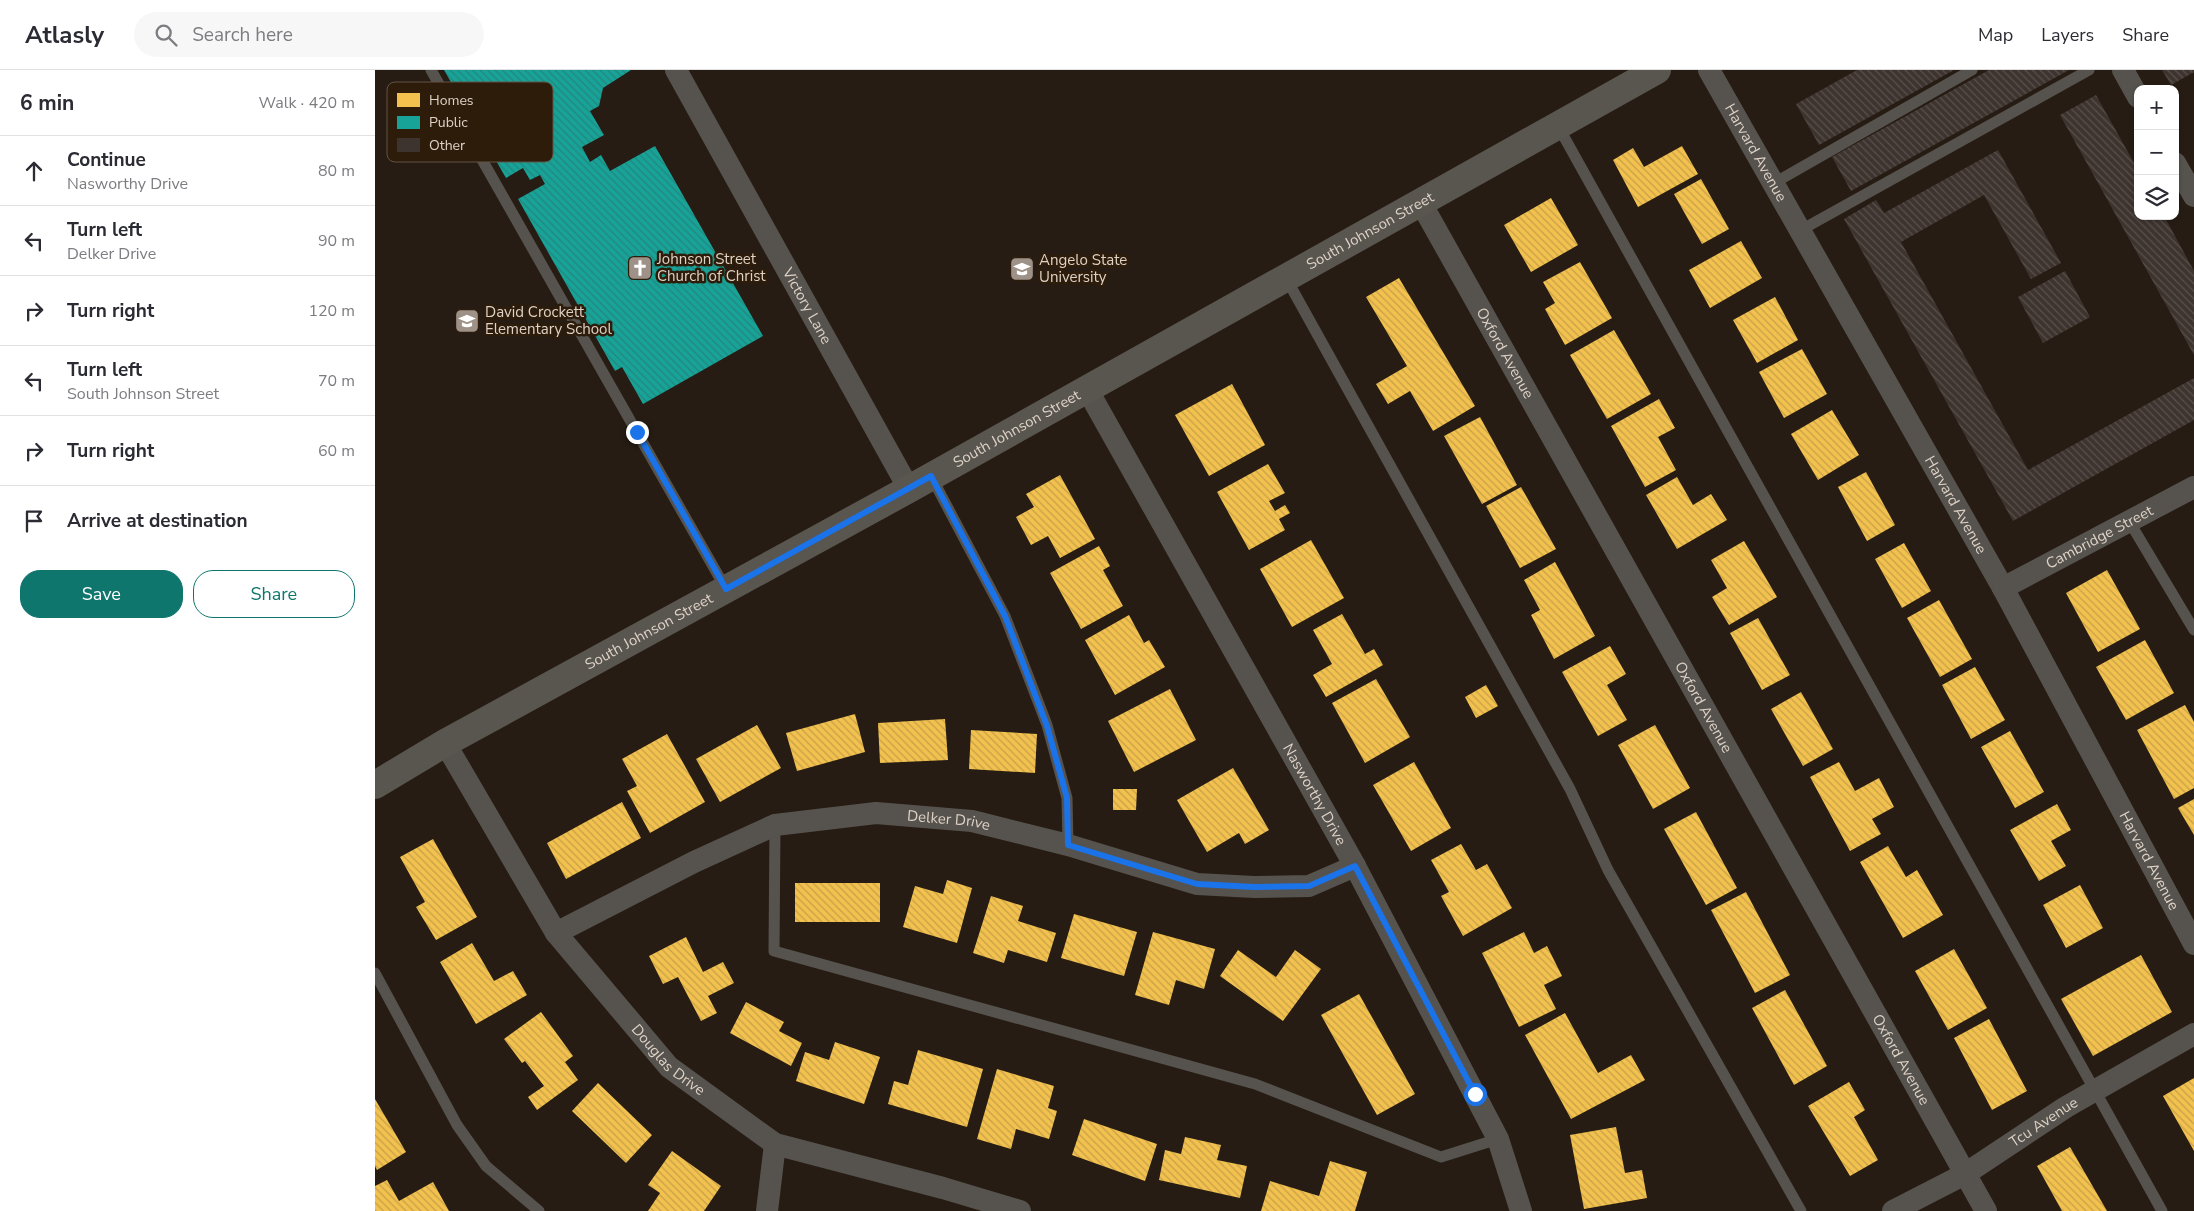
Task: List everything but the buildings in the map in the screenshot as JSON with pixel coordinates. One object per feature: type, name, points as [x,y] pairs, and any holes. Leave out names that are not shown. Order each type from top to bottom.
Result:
[{"type":"main road","name":"South Johnson Street","points":[[375,785],[445,743],[920,483],[1657,70]]},
{"type":"street","name":"Victory Lane","points":[[676,70],[920,483]]},
{"type":"street","name":"Harvard Avenue","points":[[1709,70],[2003,588],[2194,944]]},
{"type":"street","points":[[2123,70],[2134,90]]},
{"type":"street","points":[[2179,170],[2194,196]]},
{"type":"street","name":"Oxford Avenue","points":[[1421,203],[1985,1211]]},
{"type":"street","name":"Nasworthy Drive","points":[[1087,388],[1355,866],[1499,1139],[1521,1211]]},
{"type":"street","name":"Cambridge Street","points":[[2003,588],[2194,487]]},
{"type":"street","name":"Douglas Drive","points":[[445,743],[555,933],[669,1068],[775,1144],[943,1188],[1020,1211]]},
{"type":"street","name":"Delker Drive","points":[[555,933],[695,862],[775,825],[876,813],[972,821],[1068,845],[1197,884],[1254,887],[1309,886],[1355,866]]},
{"type":"street","name":"Tcu Avenue","points":[[1893,1211],[1965,1174],[2067,1107],[2194,1034]]},
{"type":"street","points":[[767,1211],[775,1144]]},
{"type":"lane","points":[[431,70],[438,82]]},
{"type":"lane","points":[[1774,183],[1972,70]]},
{"type":"lane","points":[[1801,230],[2089,70]]},
{"type":"lane","points":[[1558,126],[2163,1211]]},
{"type":"lane","points":[[483,162],[726,589]]},
{"type":"lane","points":[[1286,278],[1569,789],[1608,870],[1801,1211]]},
{"type":"lane","points":[[920,483],[1005,616],[1047,726],[1067,798],[1068,845]]},
{"type":"lane","points":[[2129,521],[2194,630]]},
{"type":"lane","points":[[775,825],[774,951],[1255,1084],[1441,1157],[1499,1139]]},
{"type":"lane","points":[[375,973],[457,1125],[486,1166],[539,1211]]},
{"type":"place","name":"Johnson Street Church of Christ","points":[[640,268]]},
{"type":"place","name":"Angelo State University","points":[[1022,269]]},
{"type":"place","name":"David Crockett Elementary School","points":[[467,321]]},
{"type":"route","points":[[637,432],[726,589],[931,476],[1005,616],[1047,726],[1067,798],[1068,845],[1197,884],[1254,887],[1309,886],[1355,866],[1475,1094]]}]
